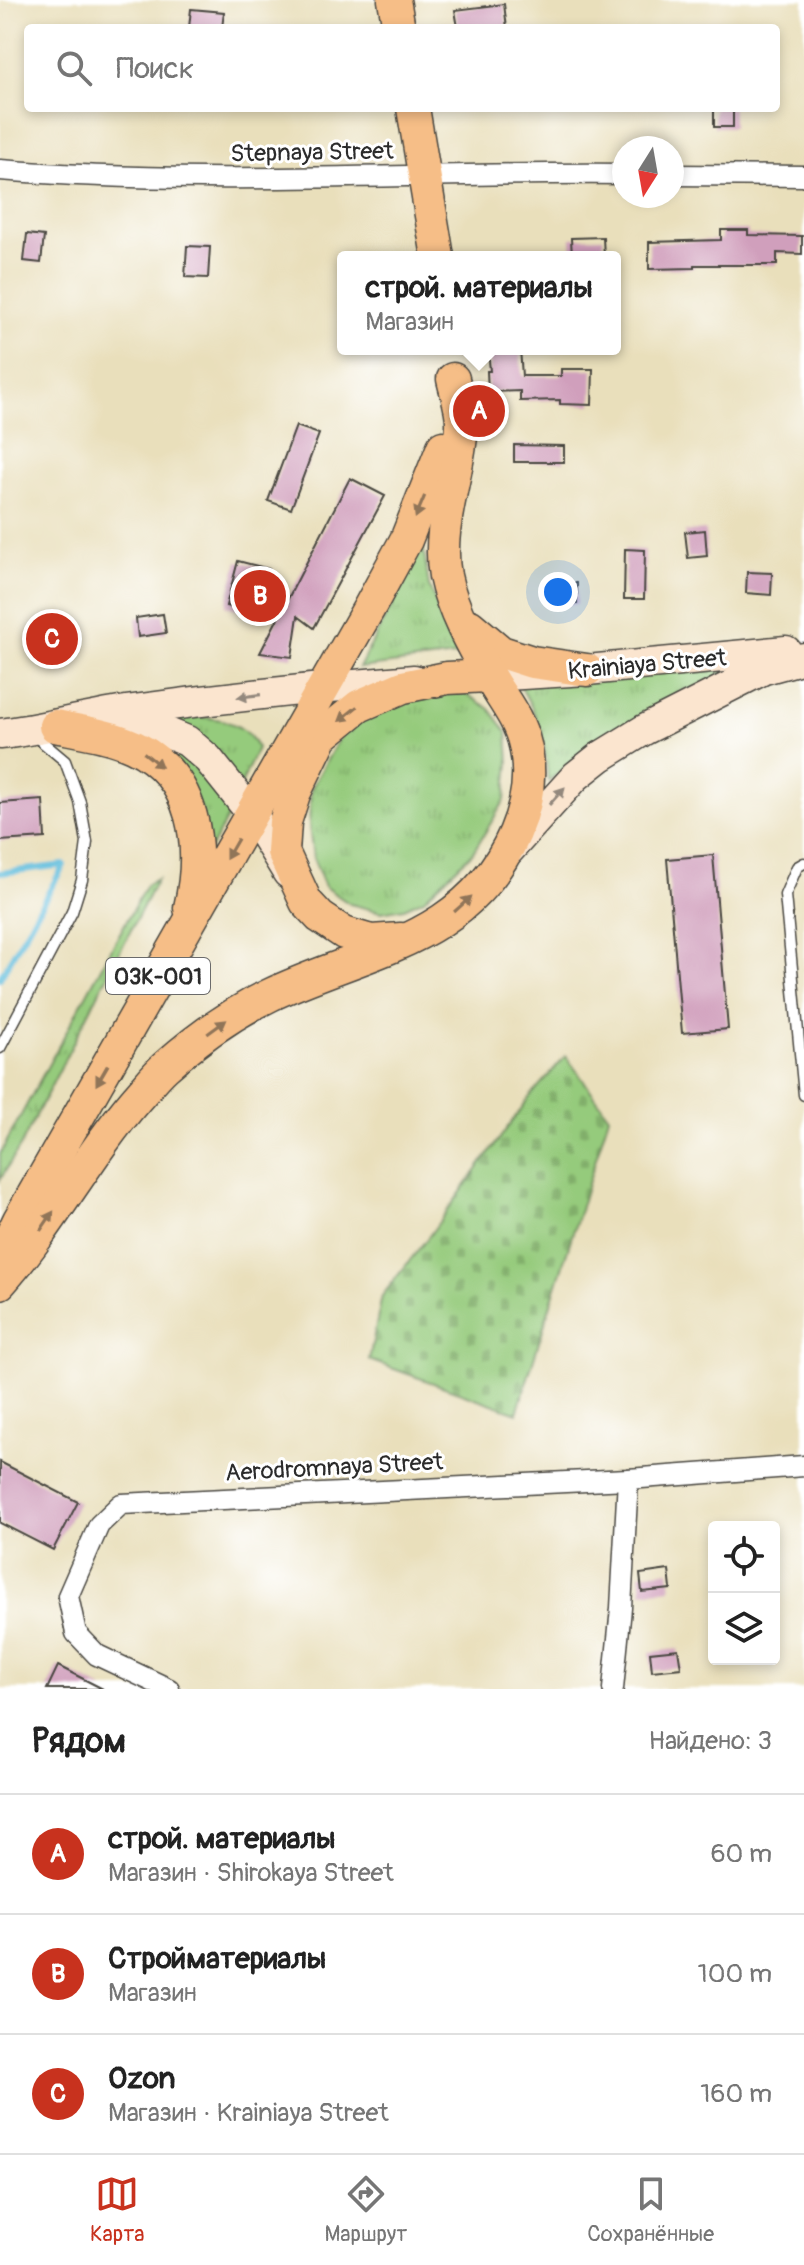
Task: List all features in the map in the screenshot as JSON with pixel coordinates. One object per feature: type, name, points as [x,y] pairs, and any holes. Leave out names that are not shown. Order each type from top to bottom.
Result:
[{"type":"main road","points":[[394,0],[398,24]]},
{"type":"main road","points":[[414,112],[437,251]]},
{"type":"main road","name":"03К-001","points":[[0,1283],[21,1259],[128,1109],[164,1067],[224,1022],[271,995],[362,960],[428,930],[466,901],[506,855],[526,800],[529,772],[518,722],[489,676],[459,616],[445,575],[444,531],[462,424],[452,364]]},
{"type":"main road","name":"03К-001","points":[[0,1259],[19,1220],[185,929],[327,686],[406,540],[444,444],[452,412],[452,364]]},
{"type":"main road","points":[[459,616],[501,652],[532,662],[587,670]]},
{"type":"main road","points":[[306,902],[283,852],[285,822],[294,794],[322,736],[359,706],[403,687],[447,678],[489,676]]},
{"type":"main road","name":"03К-001","points":[[28,730],[133,746],[150,756],[180,788],[192,812],[197,840],[197,879],[185,929]]},
{"type":"main road","points":[[294,794],[298,733]]},
{"type":"main road","name":"03К-001","points":[[306,902],[320,917],[344,933],[371,941],[409,939]]},
{"type":"street","name":"Stepnaya Street","points":[[0,170],[204,180],[493,173],[612,174]]},
{"type":"street","points":[[684,175],[804,176]]},
{"type":"street","name":"Krainiaya Street","points":[[489,676],[804,649]]},
{"type":"street","name":"03К-001","points":[[506,855],[576,776],[600,757],[644,730],[764,669],[804,658]]},
{"type":"street","points":[[28,730],[129,710],[327,686],[447,678]]},
{"type":"street","name":"03К-001","points":[[28,730],[124,724],[160,730],[187,741],[208,759],[252,814],[306,902]]},
{"type":"street","name":"Aerodromnaya Street","points":[[169,1689],[97,1655],[76,1633],[68,1596],[99,1525],[121,1504],[628,1479],[804,1466]]},
{"type":"street","points":[[613,1689],[628,1479]]},
{"type":"lane","points":[[0,1048],[72,912],[82,880],[87,842],[80,802],[65,761],[28,730]]},
{"type":"lane","points":[[804,863],[797,867],[785,895],[804,1095]]},
{"type":"green space","points":[[423,545],[429,587],[440,611],[471,654],[359,668]]},
{"type":"green space","points":[[769,659],[617,730],[548,781],[540,729],[518,682]]},
{"type":"green space","points":[[441,692],[466,694],[490,709],[507,732],[509,763],[505,800],[473,852],[424,899],[404,908],[381,912],[350,904],[325,887],[313,858],[309,825],[311,789],[342,733],[391,702]]},
{"type":"green space","points":[[178,716],[224,721],[243,730],[251,738],[257,748],[240,787],[164,718]]},
{"type":"green space","points":[[173,740],[235,804],[205,858],[158,748]]},
{"type":"green space","points":[[157,879],[21,1145],[0,1180],[0,1154],[146,885]]},
{"type":"green space","points":[[566,1056],[609,1116],[517,1413],[369,1360],[382,1296],[532,1094]]},
{"type":"building","points":[[504,4],[506,24],[457,24],[455,10]]},
{"type":"building","points":[[191,9],[224,12],[222,24],[189,24]]},
{"type":"building","points":[[714,112],[733,112],[733,127],[714,127]]},
{"type":"building","points":[[721,230],[748,230],[748,235],[802,236],[802,254],[777,253],[777,265],[694,265],[694,268],[649,269],[649,242],[721,240]]},
{"type":"building","points":[[27,234],[44,236],[41,263],[24,261]]},
{"type":"building","points":[[603,237],[604,251],[572,251],[571,238]]},
{"type":"building","points":[[187,246],[210,247],[208,278],[185,277]]},
{"type":"building","points":[[489,355],[520,355],[522,376],[561,376],[561,369],[593,369],[592,405],[560,404],[560,400],[520,401],[520,391],[488,392],[487,371],[490,371]]},
{"type":"building","points":[[296,426],[319,434],[291,509],[268,501]]},
{"type":"building","points":[[514,445],[564,446],[564,462],[514,462]]},
{"type":"building","points":[[350,478],[385,496],[314,628],[298,616],[292,657],[260,653]]},
{"type":"building","points":[[705,530],[707,556],[688,558],[685,532]]},
{"type":"building","points":[[625,549],[645,550],[644,599],[624,599]]},
{"type":"building","points":[[238,561],[269,569],[257,614],[226,606]]},
{"type":"building","points":[[747,572],[772,573],[771,595],[746,593]]},
{"type":"building","points":[[558,583],[577,583],[577,604],[559,605]]},
{"type":"building","points":[[163,614],[166,633],[138,637],[136,618]]},
{"type":"building","points":[[43,800],[45,838],[0,841],[0,803]]},
{"type":"building","points":[[713,855],[728,1029],[682,1033],[667,859]]},
{"type":"building","points":[[0,1462],[78,1502],[53,1550],[0,1523]]},
{"type":"building","points":[[669,1570],[671,1589],[642,1592],[640,1574]]},
{"type":"building","points":[[678,1649],[681,1668],[652,1671],[650,1652]]},
{"type":"building","points":[[58,1666],[103,1689],[47,1689]]},
{"type":"waterway","points":[[0,873],[64,865],[0,978]]},
{"type":"place","name":"строй. материалы","points":[[479,411]]},
{"type":"place","name":"Стройматериалы","points":[[260,596]]},
{"type":"place","name":"Ozon","points":[[52,639]]}]
